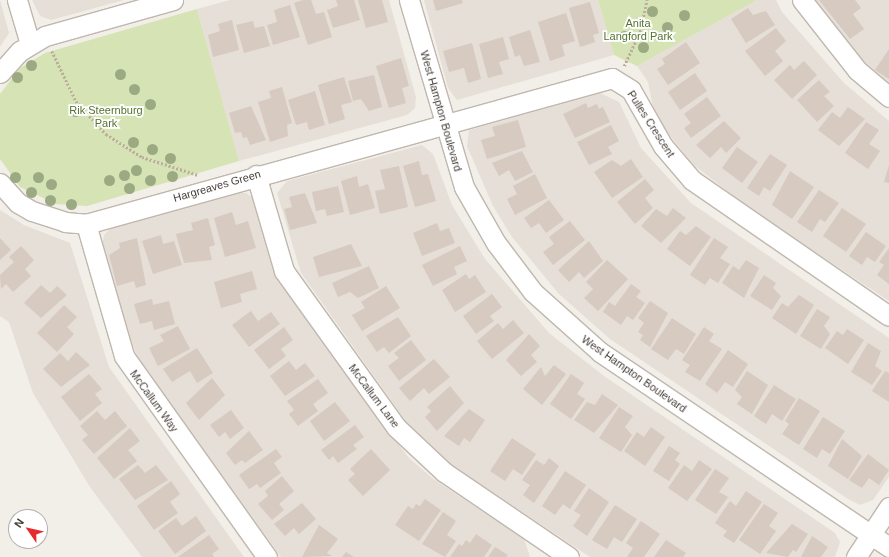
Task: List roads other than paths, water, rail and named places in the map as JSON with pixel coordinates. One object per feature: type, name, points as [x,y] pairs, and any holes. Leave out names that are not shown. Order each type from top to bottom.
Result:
[{"type":"street","points":[[17,0],[38,40]]},
{"type":"street","points":[[0,73],[38,40],[173,0]]},
{"type":"street","name":"West Hampton Boulevard","points":[[409,0],[443,125],[464,187],[479,215],[513,270],[556,315],[600,352],[889,547]]},
{"type":"street","points":[[802,0],[857,70],[889,97]]},
{"type":"street","name":"Pulles Crescent","points":[[443,125],[612,78],[631,90],[663,146],[692,180],[889,316]]},
{"type":"street","name":"Hargreaves Green","points":[[0,183],[18,203],[32,211],[65,222],[86,224],[256,174],[443,125]]},
{"type":"street","name":"McCallum Lane","points":[[256,174],[284,271],[396,427],[444,472],[550,552],[569,557]]},
{"type":"street","name":"McCallum Way","points":[[86,224],[124,356],[267,557]]},
{"type":"street","points":[[856,557],[889,507]]},
{"type":"park label","name":"Anita Langford Park","points":[[638,30]]},
{"type":"park label","name":"Rik Steernburg Park","points":[[106,117]]}]
